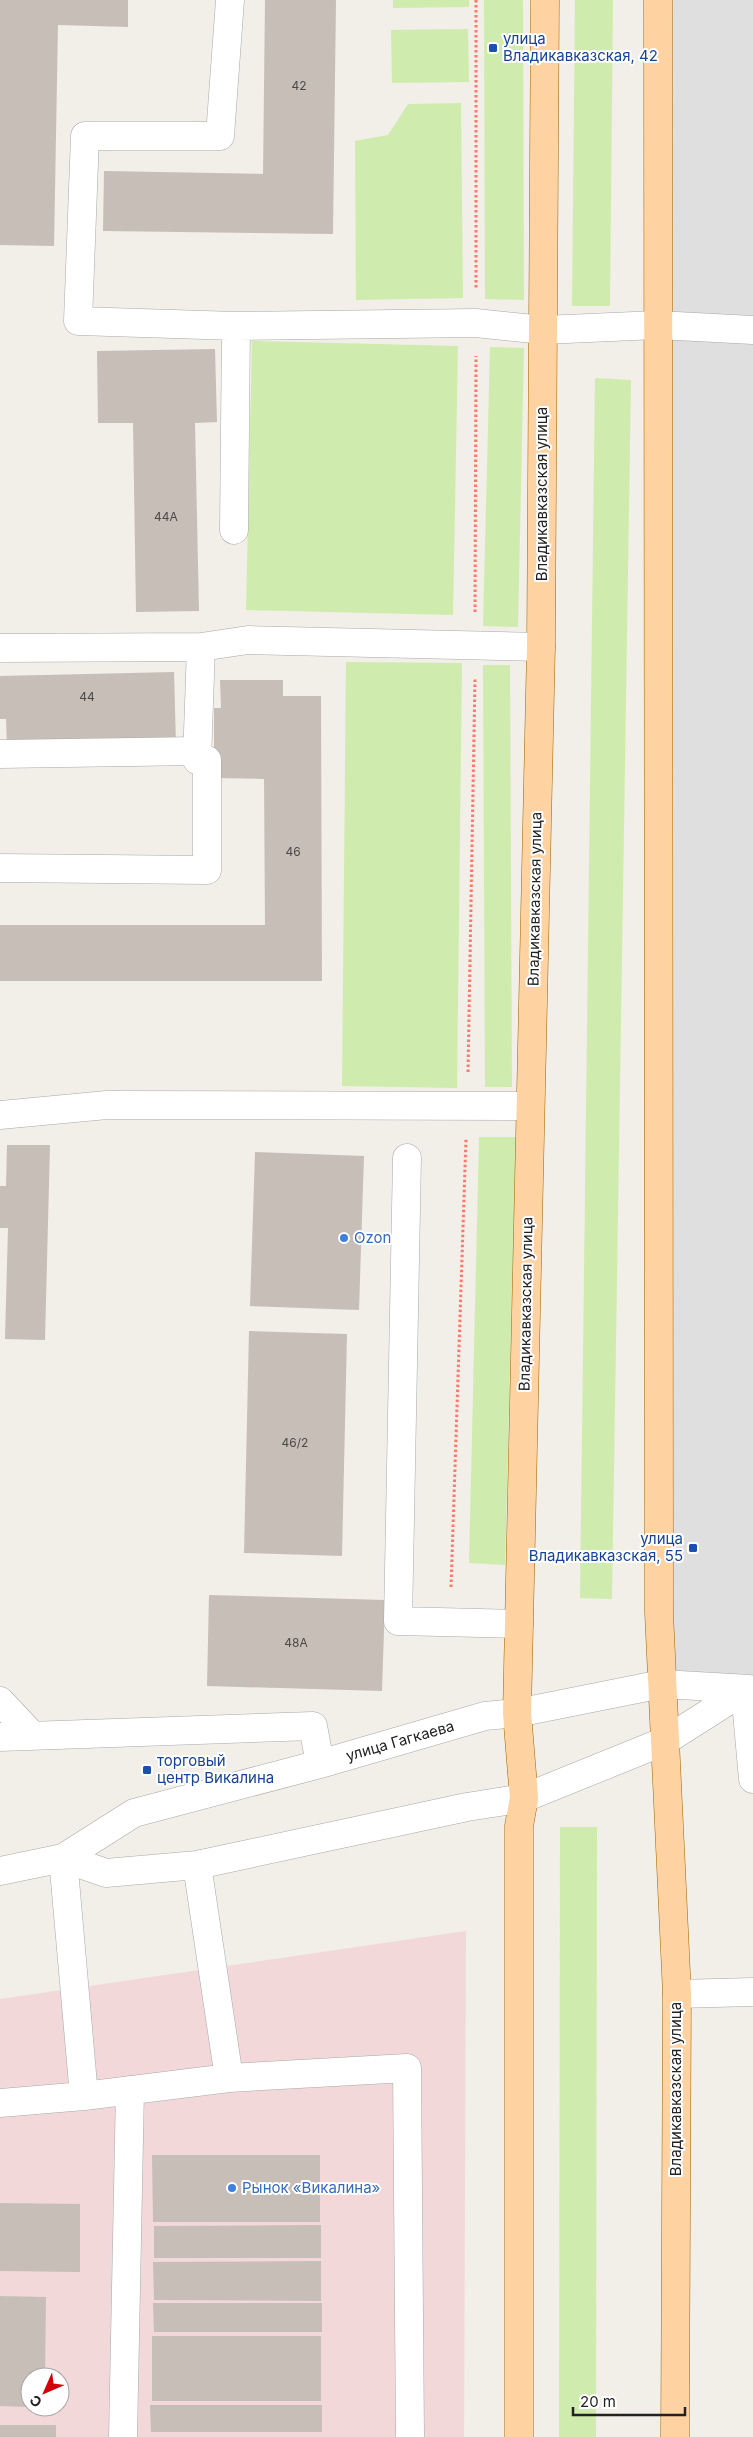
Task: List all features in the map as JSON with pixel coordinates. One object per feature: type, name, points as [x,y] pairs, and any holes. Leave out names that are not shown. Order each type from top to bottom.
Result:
[{"type":"main road","name":"Владикавказская улица","points":[[519,2437],[519,1826],[524,1798],[517,1713],[541,647],[545,0]]},
{"type":"main road","name":"Владикавказская улица","points":[[658,0],[659,1603],[677,1994],[675,2437]]},
{"type":"street","points":[[230,0],[220,136],[85,136],[78,321],[236,326],[476,323],[543,330],[657,325],[753,330]]},
{"type":"street","points":[[234,530],[236,326]]},
{"type":"street","points":[[0,648],[201,646],[248,640],[475,647],[541,647]]},
{"type":"street","points":[[0,868],[207,870],[208,760],[197,760],[201,646]]},
{"type":"street","points":[[0,754],[198,751]]},
{"type":"street","points":[[0,1115],[107,1105],[530,1106]]},
{"type":"street","points":[[406,1158],[398,1621],[519,1624]]},
{"type":"street","name":"улица Гагкаева","points":[[0,1871],[63,1858],[134,1814],[320,1764],[485,1716],[517,1713],[662,1684],[749,1689]]},
{"type":"street","points":[[84,2096],[63,1858],[106,1873],[197,1865],[467,1807],[524,1798],[665,1741],[749,1689],[753,1779]]},
{"type":"street","points":[[0,1701],[32,1735]]},
{"type":"street","points":[[0,1736],[313,1726],[320,1764]]},
{"type":"street","points":[[197,1865],[229,2078]]},
{"type":"street","points":[[677,1994],[753,1992]]},
{"type":"street","points":[[0,2103],[84,2096],[229,2078],[407,2068],[410,2437]]},
{"type":"street","points":[[123,2437],[130,2090]]},
{"type":"path","points":[[451,1587],[468,1106],[475,647],[476,0]]},
{"type":"shaded area","points":[[658,0],[753,0],[753,1688],[662,1684]]},
{"type":"shaded area","name":"Рынок «Викалина»","points":[[466,1931],[464,2437],[0,2437],[0,1999]]},
{"type":"green space","points":[[393,0],[469,0],[469,7],[393,8]]},
{"type":"green space","points":[[484,0],[523,0],[524,300],[485,299]]},
{"type":"green space","points":[[575,0],[613,0],[610,306],[572,306]]},
{"type":"green space","points":[[468,29],[469,82],[392,83],[391,30]]},
{"type":"green space","points":[[461,103],[463,298],[356,300],[355,141],[388,135],[408,104]]},
{"type":"green space","points":[[252,341],[458,346],[453,615],[246,610]]},
{"type":"green space","points":[[490,347],[524,348],[518,627],[483,626]]},
{"type":"green space","points":[[595,378],[631,380],[612,1599],[580,1598]]},
{"type":"green space","points":[[346,662],[462,663],[457,1088],[342,1086]]},
{"type":"green space","points":[[483,665],[510,665],[512,1087],[485,1087]]},
{"type":"green space","points":[[479,1137],[516,1137],[505,1565],[469,1563]]},
{"type":"green space","points":[[560,1827],[597,1827],[596,2437],[559,2437]]},
{"type":"building","points":[[0,0],[128,0],[128,27],[58,25],[54,246],[0,245]]},
{"type":"building","points":[[265,0],[336,0],[333,234],[103,231],[104,171],[263,174]]},
{"type":"building","points":[[215,349],[217,422],[195,423],[199,611],[136,612],[133,423],[98,423],[97,351]]},
{"type":"building","points":[[174,672],[176,744],[7,747],[6,719],[0,719],[0,676]]},
{"type":"building","points":[[220,680],[283,680],[283,696],[321,696],[322,981],[0,981],[0,925],[265,925],[264,779],[214,778],[214,708],[221,708]]},
{"type":"building","points":[[7,1145],[50,1145],[45,1340],[5,1339],[8,1228],[0,1228],[0,1186],[6,1186]]},
{"type":"building","points":[[255,1152],[364,1156],[359,1310],[250,1306]]},
{"type":"building","points":[[249,1331],[347,1334],[342,1556],[244,1553]]},
{"type":"building","points":[[209,1595],[385,1600],[382,1691],[207,1686]]},
{"type":"building","points":[[152,2155],[320,2155],[320,2222],[153,2222]]},
{"type":"building","points":[[0,2203],[80,2204],[80,2272],[0,2271]]},
{"type":"building","points":[[321,2225],[321,2258],[154,2258],[154,2226]]},
{"type":"building","points":[[321,2261],[321,2301],[154,2300],[153,2262]]},
{"type":"building","points":[[0,2296],[46,2297],[45,2367],[20,2367],[20,2407],[0,2406]]},
{"type":"building","points":[[153,2303],[322,2303],[322,2332],[154,2332]]},
{"type":"building","points":[[152,2336],[321,2336],[321,2401],[152,2401]]},
{"type":"building","points":[[150,2405],[322,2405],[322,2432],[151,2432]]},
{"type":"building","points":[[0,2425],[56,2425],[56,2437],[0,2437]]},
{"type":"place","name":"улица Владикавказская, 42","points":[[493,48]]},
{"type":"place","name":"Ozon","points":[[344,1238]]},
{"type":"place","name":"улица Владикавказская, 55","points":[[693,1548]]},
{"type":"place","name":"торговый центр Викалина","points":[[147,1770]]},
{"type":"place","name":"Рынок «Викалина»","points":[[232,2188]]}]
